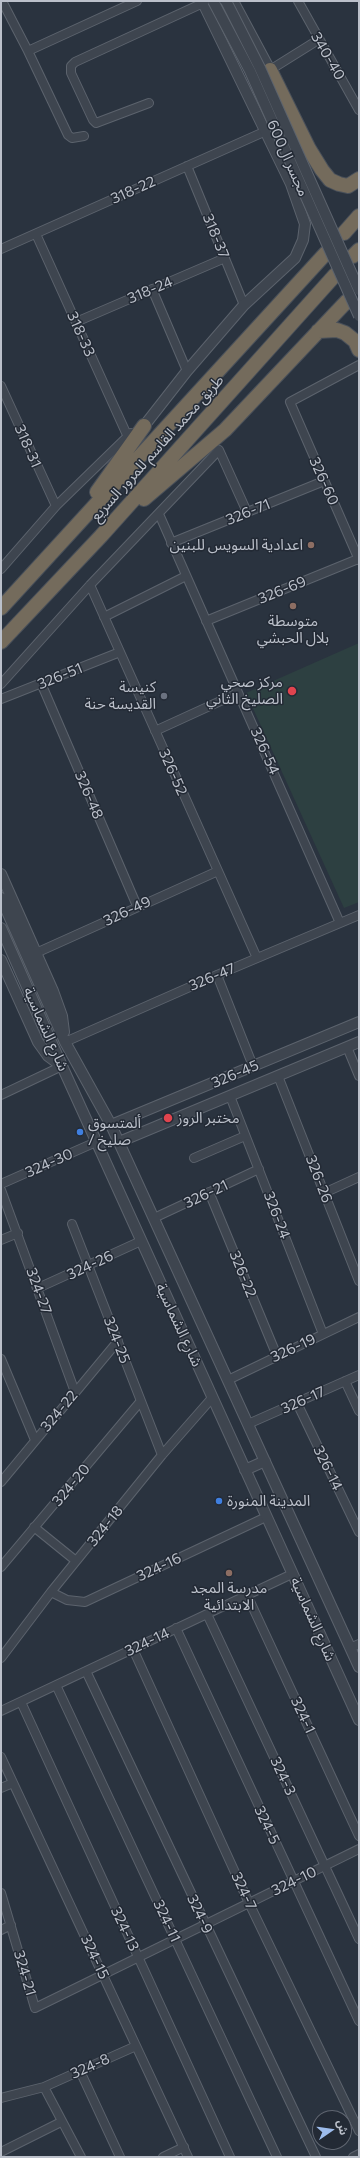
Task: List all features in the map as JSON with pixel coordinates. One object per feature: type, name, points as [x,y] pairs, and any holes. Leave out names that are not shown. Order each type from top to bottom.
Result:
[{"type":"highway","points":[[270,70],[309,149],[330,180],[338,184],[348,186],[359,179]]},
{"type":"highway","points":[[344,233],[359,216]]},
{"type":"highway","name":"طريق محمد القاسم للمرور السريع","points":[[1,608],[326,253]]},
{"type":"highway","name":"طريق محمد القاسم للمرور السريع","points":[[1,642],[101,536],[335,275]]},
{"type":"highway","points":[[101,536],[225,430],[346,301]]},
{"type":"highway","points":[[318,331],[337,330],[345,333],[355,341],[359,350]]},
{"type":"highway","points":[[62,542],[144,426]]},
{"type":"street","points":[[2,1],[28,51],[68,135],[72,138],[84,136]]},
{"type":"street","points":[[28,51],[137,1]]},
{"type":"street","name":"مجسر ال600","points":[[226,1],[260,68],[359,290]]},
{"type":"street","points":[[233,1],[270,70],[318,40]]},
{"type":"street","name":"340-40","points":[[298,1],[318,40],[359,110]]},
{"type":"street","points":[[1,569],[56,506],[127,435],[144,426],[187,371],[244,305],[295,258],[303,240],[305,224],[300,206],[206,2],[75,62],[71,66],[71,73],[93,120],[96,123],[149,103]]},
{"type":"street","name":"مجسر ال600","points":[[206,2],[250,71],[359,316]]},
{"type":"street","name":"318-22","points":[[1,249],[266,131]]},
{"type":"street","name":"318-37","points":[[187,166],[244,305]]},
{"type":"street","name":"318-33","points":[[36,234],[127,435]]},
{"type":"street","name":"318-24","points":[[76,322],[225,258]]},
{"type":"street","points":[[152,289],[187,371]]},
{"type":"street","name":"326-60","points":[[359,365],[290,402],[359,559]]},
{"type":"street","name":"318-31","points":[[1,386],[56,506]]},
{"type":"street","points":[[1,684],[90,585],[219,450],[246,512]]},
{"type":"street","name":"326-71","points":[[171,543],[324,481]]},
{"type":"street","name":"326-54","points":[[159,514],[340,923]]},
{"type":"street","name":"326-69","points":[[206,621],[359,559]]},
{"type":"street","points":[[104,617],[186,576]]},
{"type":"street","name":"326-52","points":[[90,585],[257,958]]},
{"type":"street","name":"326-51","points":[[1,699],[120,652]]},
{"type":"street","name":"326-48","points":[[41,683],[137,906]]},
{"type":"street","points":[[155,731],[238,693]]},
{"type":"street","name":"326-49","points":[[36,953],[137,906],[218,871]]},
{"type":"street","points":[[1,874],[58,1004],[65,1042]]},
{"type":"street","name":"شارع الشماسية","points":[[1,898],[65,1042],[111,1125],[265,1461],[355,1646],[359,1667]]},
{"type":"street","name":"326-47","points":[[65,1042],[217,975],[359,915]]},
{"type":"street","name":"شارع الشماسية","points":[[1,928],[96,1142],[359,1720]]},
{"type":"street","points":[[1,960],[38,1042],[48,1056],[62,1066],[1,1095]]},
{"type":"street","points":[[217,975],[253,1066]]},
{"type":"street","name":"326-45","points":[[111,1125],[359,1022]]},
{"type":"street","name":"326-45","points":[[119,1142],[359,1042]]},
{"type":"street","points":[[347,1047],[359,1076]]},
{"type":"street","name":"326-26","points":[[278,1076],[359,1281]]},
{"type":"street","name":"326-24","points":[[230,1096],[324,1334]]},
{"type":"street","points":[[194,1158],[245,1136]]},
{"type":"street","name":"324-30","points":[[1,1184],[96,1142]]},
{"type":"street","name":"326-21","points":[[154,1218],[259,1169]]},
{"type":"street","points":[[324,1193],[359,1177]]},
{"type":"street","name":"324-27","points":[[1,1190],[75,1392]]},
{"type":"street","name":"326-22","points":[[209,1192],[277,1356]]},
{"type":"street","name":"324-25","points":[[72,1224],[118,1341],[140,1402],[162,1455]]},
{"type":"street","points":[[1,1240],[18,1233]]},
{"type":"street","name":"324-26","points":[[38,1288],[141,1241]]},
{"type":"street","name":"326-19","points":[[228,1380],[359,1317]]},
{"type":"street","name":"324-22","points":[[1,1482],[118,1341]]},
{"type":"street","points":[[1,1359],[35,1440]]},
{"type":"street","name":"326-17","points":[[248,1424],[359,1375]]},
{"type":"street","points":[[345,1381],[359,1411]]},
{"type":"street","name":"324-18","points":[[1,1658],[51,1592],[162,1455],[212,1398]]},
{"type":"street","name":"324-20","points":[[1,1566],[140,1402]]},
{"type":"street","name":"326-14","points":[[297,1403],[359,1532]]},
{"type":"street","points":[[245,1470],[265,1461]]},
{"type":"street","name":"324-16","points":[[51,1592],[67,1600],[85,1602],[266,1517]]},
{"type":"street","points":[[34,1527],[76,1561]]},
{"type":"street","name":"324-14","points":[[1,1711],[292,1574]]},
{"type":"street","name":"324-1","points":[[246,1595],[359,1836]]},
{"type":"street","name":"324-3","points":[[207,1614],[359,1939]]},
{"type":"street","name":"324-5","points":[[176,1628],[359,2021]]},
{"type":"street","name":"324-7","points":[[133,1649],[249,1903],[359,2131]]},
{"type":"street","name":"324-9","points":[[86,1671],[316,2157]]},
{"type":"street","name":"324-11","points":[[56,1685],[277,2157]]},
{"type":"street","name":"324-13","points":[[20,1702],[230,2157]]},
{"type":"street","name":"324-15","points":[[1,1757],[188,2157]]},
{"type":"street","points":[[1,1788],[13,1783]]},
{"type":"street","name":"324-10","points":[[35,2008],[359,1849]]},
{"type":"street","name":"324-21","points":[[1,1892],[35,2008]]},
{"type":"street","points":[[1,1930],[11,1925]]},
{"type":"street","name":"324-8","points":[[1,2098],[44,2087],[136,2046]]},
{"type":"street","points":[[80,2071],[120,2157]]},
{"type":"street","points":[[44,2087],[61,2122],[81,2157]]},
{"type":"street","points":[[1,2152],[61,2122]]},
{"type":"street","points":[[163,2157],[184,2147]]},
{"type":"street","points":[[353,2157],[359,2154]]},
{"type":"shaded area","points":[[359,643],[359,902],[344,908],[246,693]]},
{"type":"place","name":"اعدادية السويس للبنين","points":[[311,545]]},
{"type":"place","name":"متوسطة بلال الحبشي","points":[[293,606]]},
{"type":"place","name":"مركز صحي الصليخ الثاني","points":[[292,691]]},
{"type":"place","name":"كنيسة القديسة حنة","points":[[164,696]]},
{"type":"place","name":"مختبر الروز","points":[[168,1118]]},
{"type":"place","name":"ألمتسوق / صليخ","points":[[80,1132]]},
{"type":"place","name":"المدينة المنورة","points":[[219,1501]]},
{"type":"place","name":"مدرسة المجد الابتدائية","points":[[229,1573]]}]
